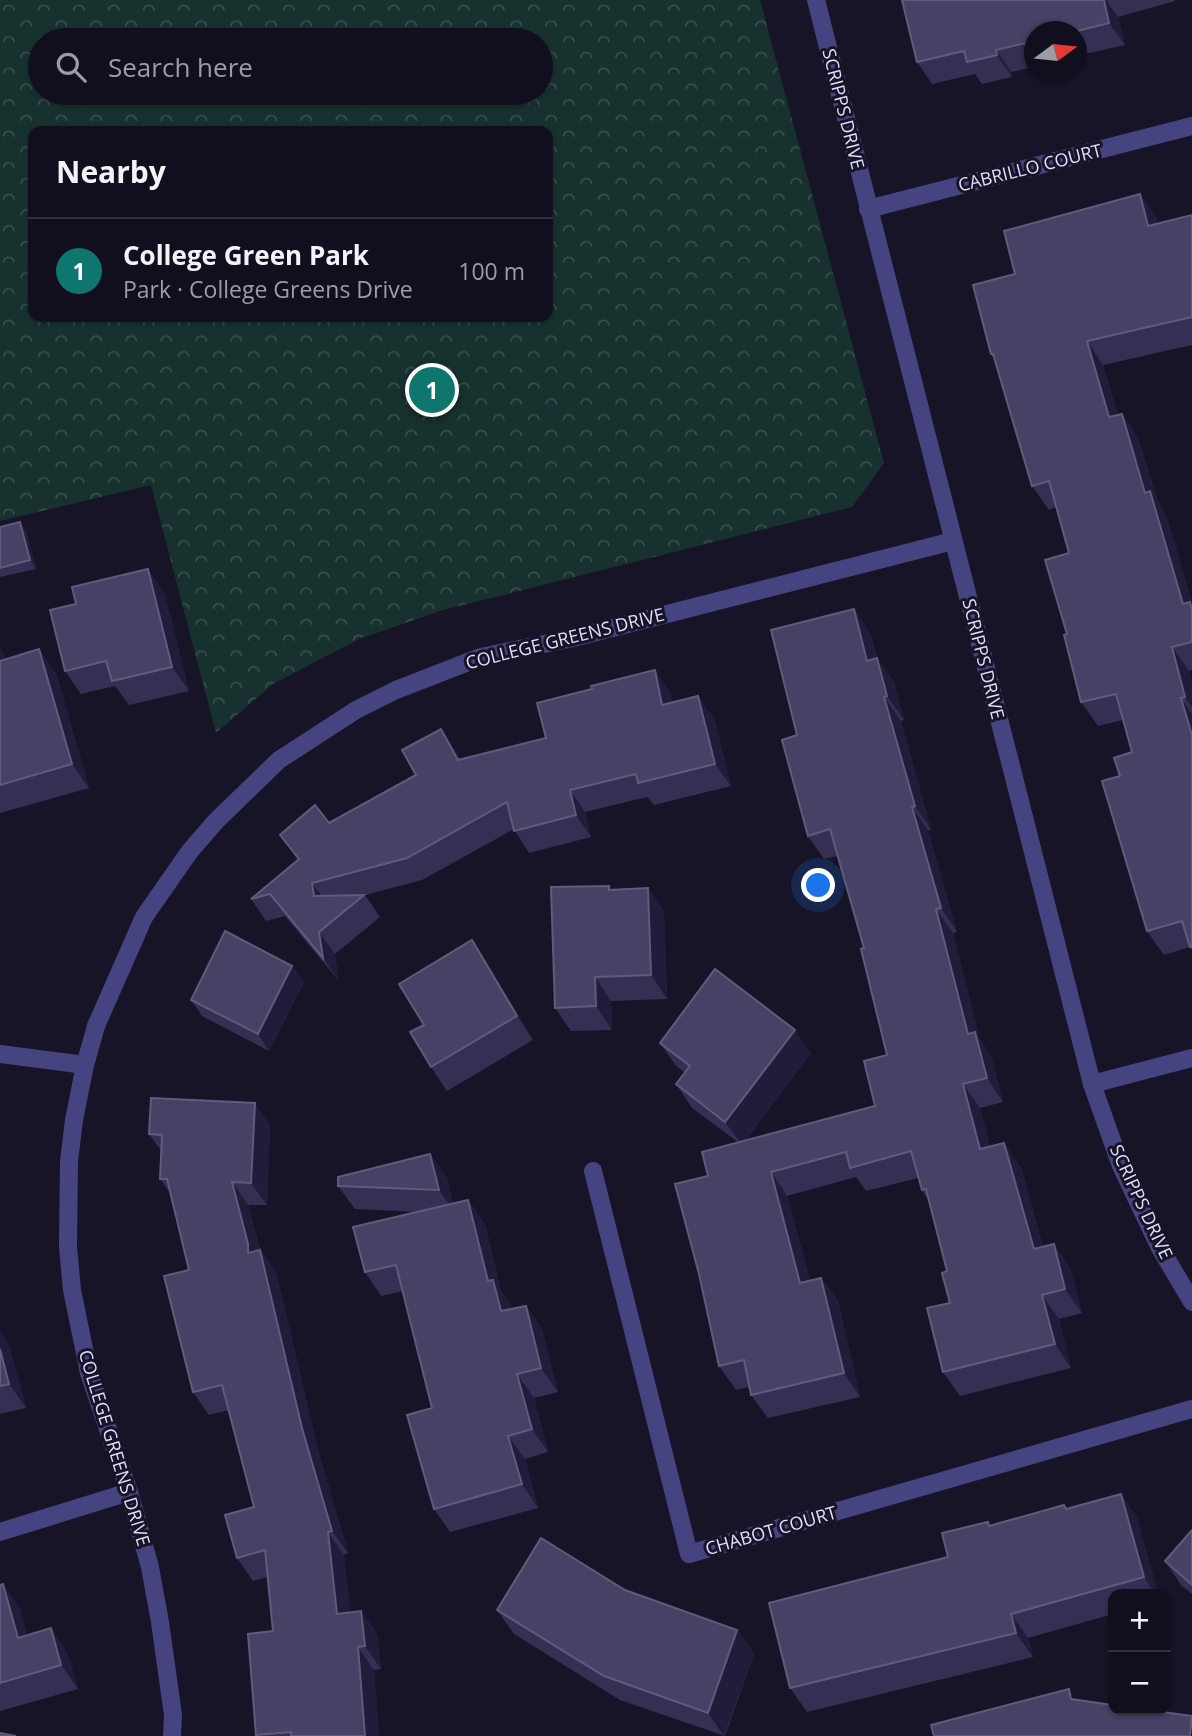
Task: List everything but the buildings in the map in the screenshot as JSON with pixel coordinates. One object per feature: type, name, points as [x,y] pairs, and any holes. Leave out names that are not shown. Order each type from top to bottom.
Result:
[{"type":"street","name":"SCRIPPS DRIVE","points":[[816,0],[1092,1084],[1121,1166],[1160,1248],[1192,1303]]},
{"type":"street","name":"CABRILLO COURT","points":[[868,209],[1192,126]]},
{"type":"street","name":"COLLEGE GREENS DRIVE","points":[[172,1736],[173,1715],[150,1567],[129,1492],[89,1373],[72,1290],[68,1247],[69,1161],[85,1065],[96,1026],[144,917],[190,851],[216,821],[279,760],[356,710],[396,690],[481,657],[573,638],[953,541]]},
{"type":"street","points":[[0,1054],[85,1065]]},
{"type":"street","points":[[1092,1084],[1192,1058]]},
{"type":"street","name":"CHABOT COURT","points":[[593,1171],[689,1554],[1192,1409]]},
{"type":"street","points":[[0,1532],[129,1492]]},
{"type":"green space","points":[[0,0],[760,0],[884,463],[852,507],[443,610],[359,639],[273,684],[216,733],[151,485],[0,521]]},
{"type":"place","name":"College Green Park","points":[[432,390]]}]
